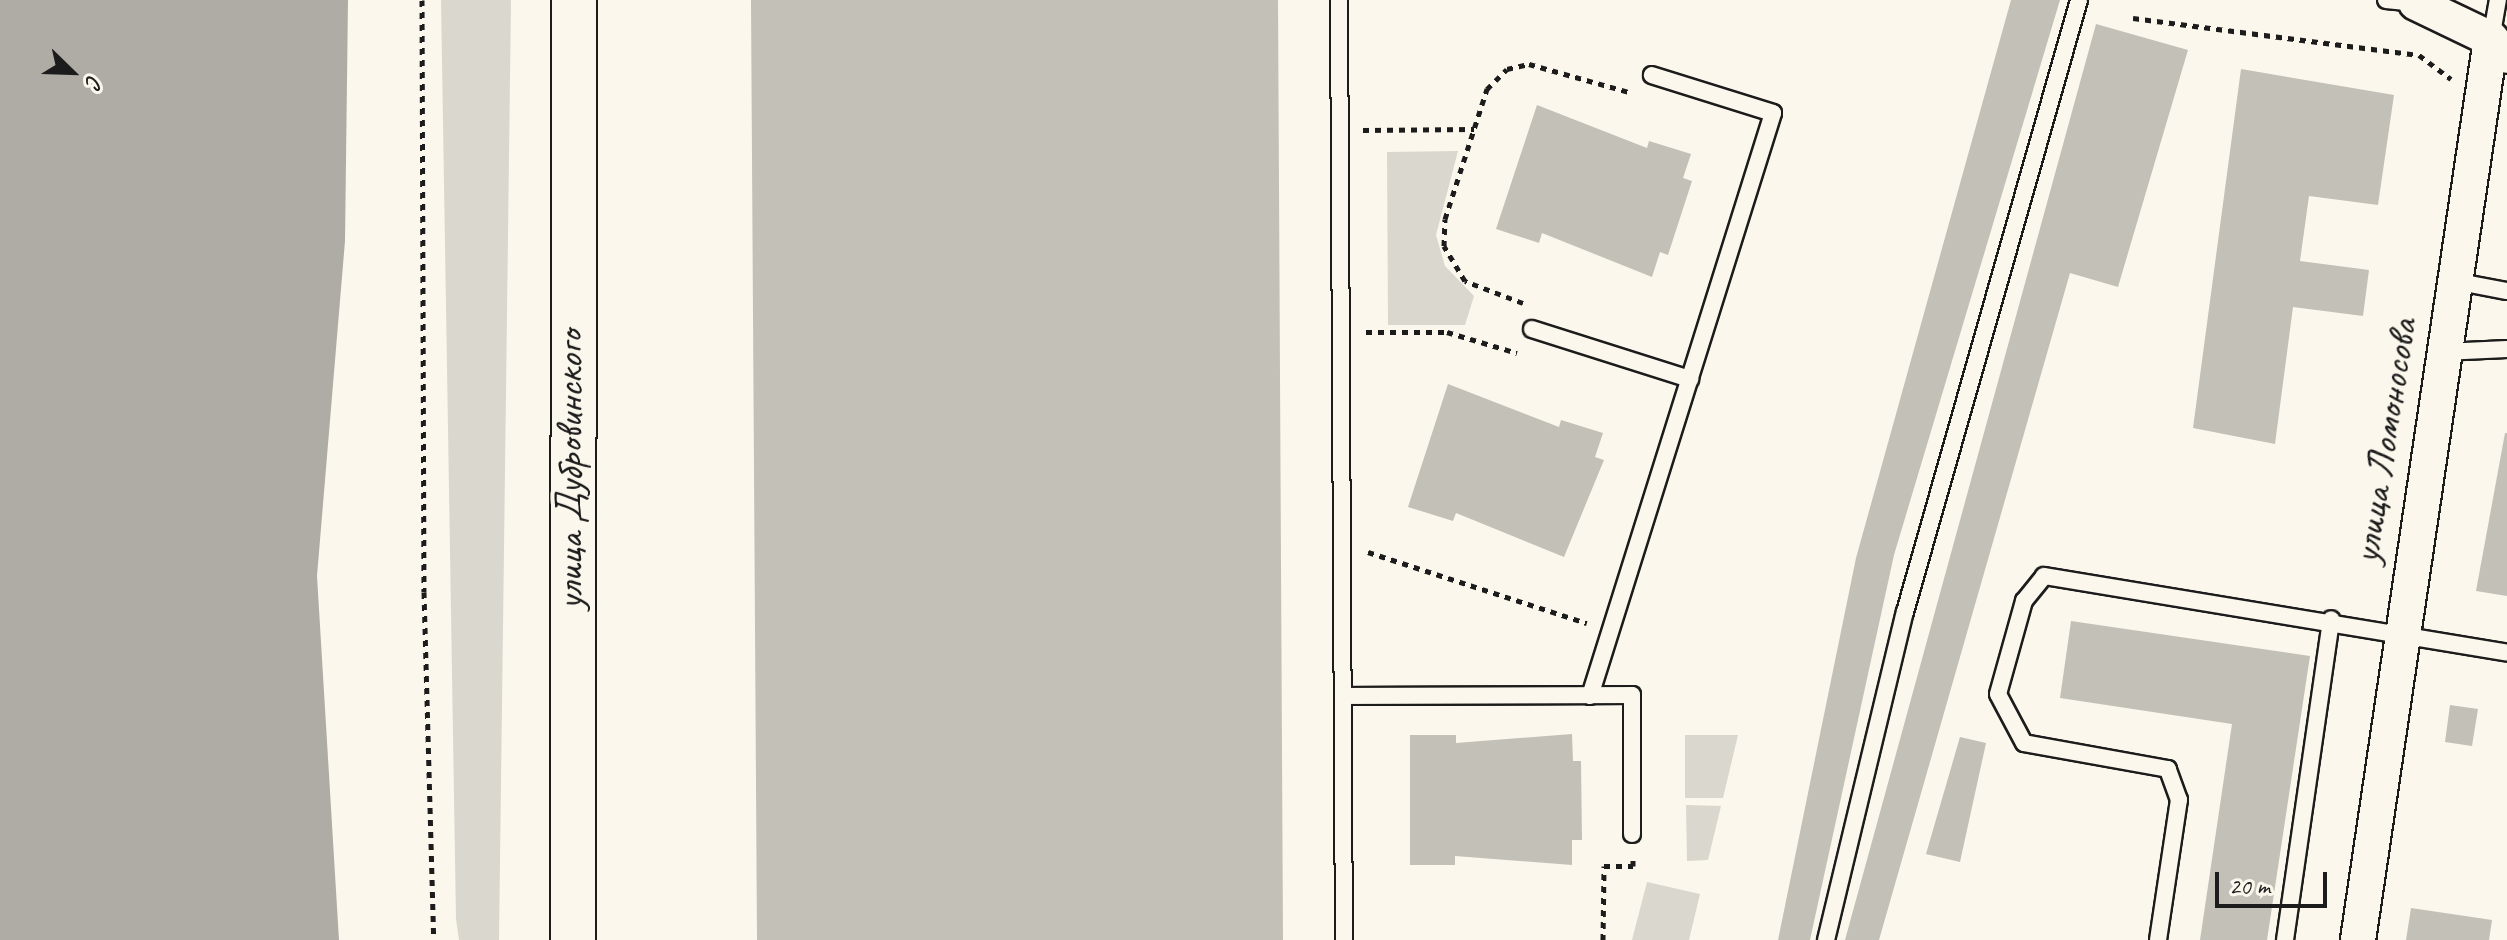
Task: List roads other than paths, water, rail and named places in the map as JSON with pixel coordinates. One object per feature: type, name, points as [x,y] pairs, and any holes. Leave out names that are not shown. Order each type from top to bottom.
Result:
[{"type":"main road","name":"улица Дубровинского","points":[[573,940],[574,0]]},
{"type":"street","points":[[2401,2],[2499,48]]},
{"type":"street","name":"улица Ломоносова","points":[[2358,940],[2453,281],[2482,102],[2499,48]]},
{"type":"lane","points":[[1339,0],[1344,940]]},
{"type":"lane","points":[[1826,940],[1905,612],[2079,0]]},
{"type":"lane","points":[[2498,0],[2499,48]]},
{"type":"lane","points":[[1590,696],[1773,113],[1652,75]]},
{"type":"lane","points":[[2453,281],[2507,291]]},
{"type":"lane","points":[[1532,329],[1690,379]]},
{"type":"lane","points":[[2443,352],[2507,349]]},
{"type":"lane","points":[[2158,940],[2179,800],[2168,769],[2024,743],[1998,694],[2024,601],[2044,576],[2331,619],[2507,653]]},
{"type":"lane","points":[[2285,940],[2331,619]]},
{"type":"lane","points":[[1343,696],[1632,695],[1632,834]]}]
